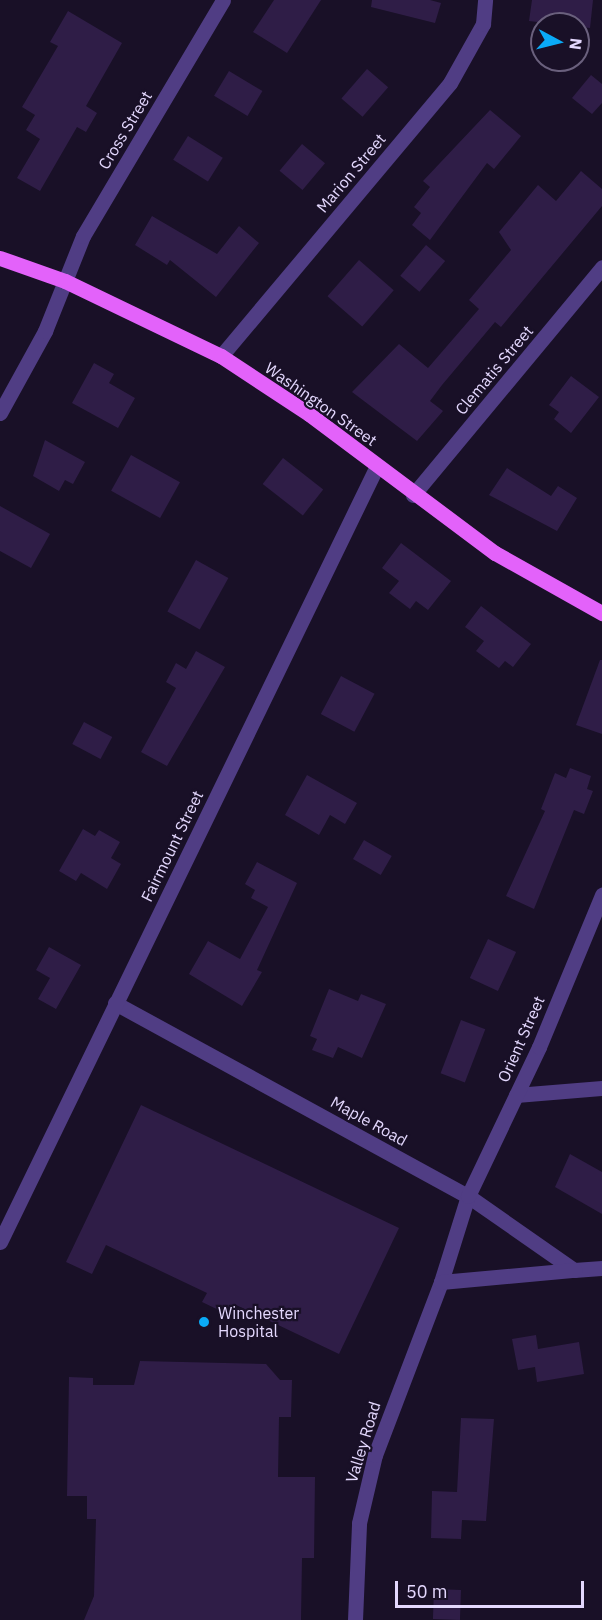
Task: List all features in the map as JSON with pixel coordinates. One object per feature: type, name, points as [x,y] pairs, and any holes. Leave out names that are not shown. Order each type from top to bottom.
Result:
[{"type":"main road","name":"Washington Street","points":[[0,258],[65,281],[220,356],[377,466],[495,554],[602,613]]},
{"type":"street","name":"Cross Street","points":[[0,413],[45,332],[83,236],[223,0]]},
{"type":"street","name":"Marion Street","points":[[220,356],[450,83],[483,24],[485,0]]},
{"type":"street","name":"Clematis Street","points":[[413,495],[602,267]]},
{"type":"street","name":"Fairmount Street","points":[[0,1242],[377,466]]},
{"type":"street","name":"Orient Street","points":[[468,1196],[516,1095],[602,895]]},
{"type":"street","name":"Maple Road","points":[[115,1003],[468,1196],[574,1270]]},
{"type":"street","points":[[516,1095],[602,1088]]},
{"type":"street","name":"Valley Road","points":[[355,1620],[359,1522],[375,1455],[441,1282],[468,1196]]},
{"type":"street","points":[[441,1282],[602,1268]]},
{"type":"building","points":[[274,0],[321,0],[287,53],[253,32]]},
{"type":"building","points":[[372,0],[430,0],[441,3],[435,23],[371,7]]},
{"type":"building","points":[[532,0],[593,0],[590,28],[590,12],[530,12]]},
{"type":"building","points":[[68,11],[122,43],[86,106],[97,113],[86,132],[77,127],[40,191],[17,178],[40,139],[26,130],[35,115],[22,107],[58,46],[50,42]]},
{"type":"building","points":[[367,69],[388,87],[363,117],[341,98]]},
{"type":"building","points":[[229,71],[262,91],[247,116],[214,96]]},
{"type":"building","points":[[591,75],[602,84],[602,103],[592,114],[572,98]]},
{"type":"building","points":[[490,110],[521,136],[494,169],[487,163],[430,240],[412,225],[421,213],[414,207],[430,187],[423,181]]},
{"type":"building","points":[[188,136],[223,158],[208,181],[173,160]]},
{"type":"building","points":[[302,144],[325,163],[302,190],[280,171]]},
{"type":"building","points":[[581,171],[602,189],[602,206],[501,327],[495,322],[442,385],[430,401],[443,411],[417,441],[352,392],[399,344],[428,368],[479,309],[469,300],[511,250],[499,232],[538,185],[556,201]]},
{"type":"building","points":[[152,216],[217,254],[239,226],[259,243],[216,297],[170,260],[167,265],[135,245]]},
{"type":"building","points":[[426,245],[445,261],[419,292],[400,276]]},
{"type":"building","points":[[359,260],[394,290],[362,326],[328,296]]},
{"type":"building","points":[[94,363],[114,374],[109,383],[135,398],[118,428],[72,403]]},
{"type":"building","points":[[571,376],[599,397],[571,433],[554,419],[559,412],[549,405]]},
{"type":"building","points":[[45,440],[85,462],[73,484],[65,480],[59,491],[33,476]]},
{"type":"building","points":[[131,455],[180,482],[160,518],[111,491]]},
{"type":"building","points":[[283,458],[323,489],[303,515],[263,484]]},
{"type":"building","points":[[507,468],[551,496],[558,486],[577,498],[557,531],[489,495]]},
{"type":"building","points":[[0,506],[50,534],[31,568],[0,551]]},
{"type":"building","points":[[401,543],[451,581],[428,610],[416,601],[410,609],[389,593],[399,581],[382,568]]},
{"type":"building","points":[[196,560],[228,578],[200,630],[167,612]]},
{"type":"building","points":[[481,606],[531,644],[513,667],[505,661],[499,668],[476,651],[484,641],[465,627]]},
{"type":"building","points":[[196,651],[225,667],[167,766],[141,752],[176,688],[166,682],[176,663],[186,669]]},
{"type":"building","points":[[600,660],[602,660],[602,734],[576,725]]},
{"type":"building","points":[[341,676],[375,694],[354,732],[321,714]]},
{"type":"building","points":[[84,722],[112,737],[101,759],[72,744]]},
{"type":"building","points":[[570,768],[591,776],[587,789],[593,791],[584,814],[574,810],[534,909],[506,896],[545,811],[541,809],[555,773],[566,778]]},
{"type":"building","points":[[307,775],[357,803],[345,824],[330,815],[319,835],[285,815]]},
{"type":"building","points":[[83,829],[95,836],[99,830],[120,842],[111,858],[121,864],[107,889],[81,873],[76,881],[59,871]]},
{"type":"building","points":[[364,840],[392,856],[381,875],[353,859]]},
{"type":"building","points":[[257,862],[297,883],[257,970],[262,972],[242,1006],[189,974],[208,941],[240,959],[268,907],[251,898],[255,890],[245,884]]},
{"type":"building","points":[[488,939],[516,952],[498,991],[470,978]]},
{"type":"building","points":[[49,947],[81,965],[56,1009],[38,999],[50,978],[36,970]]},
{"type":"building","points":[[329,989],[358,1001],[361,994],[386,1004],[362,1058],[338,1047],[333,1058],[312,1050],[317,1039],[310,1036]]},
{"type":"building","points":[[461,1020],[485,1029],[465,1083],[441,1073]]},
{"type":"building","points":[[141,1105],[399,1228],[339,1354],[234,1304],[229,1315],[202,1302],[207,1293],[106,1245],[92,1274],[66,1262]]},
{"type":"building","points":[[570,1154],[602,1172],[602,1214],[555,1187]]},
{"type":"building","points":[[536,1335],[538,1349],[579,1342],[584,1374],[537,1382],[535,1367],[518,1370],[512,1339]]},
{"type":"building","points":[[140,1361],[266,1364],[280,1380],[292,1380],[291,1417],[279,1417],[278,1477],[315,1477],[314,1558],[302,1558],[301,1620],[84,1620],[94,1596],[96,1519],[87,1519],[87,1496],[67,1496],[69,1377],[93,1378],[93,1385],[134,1385]]},
{"type":"building","points":[[461,1418],[494,1419],[486,1521],[462,1520],[461,1539],[431,1538],[432,1491],[457,1492]]},
{"type":"building","points":[[434,1589],[461,1590],[460,1620],[433,1619]]},
{"type":"place","name":"Winchester Hospital","points":[[204,1322]]}]
